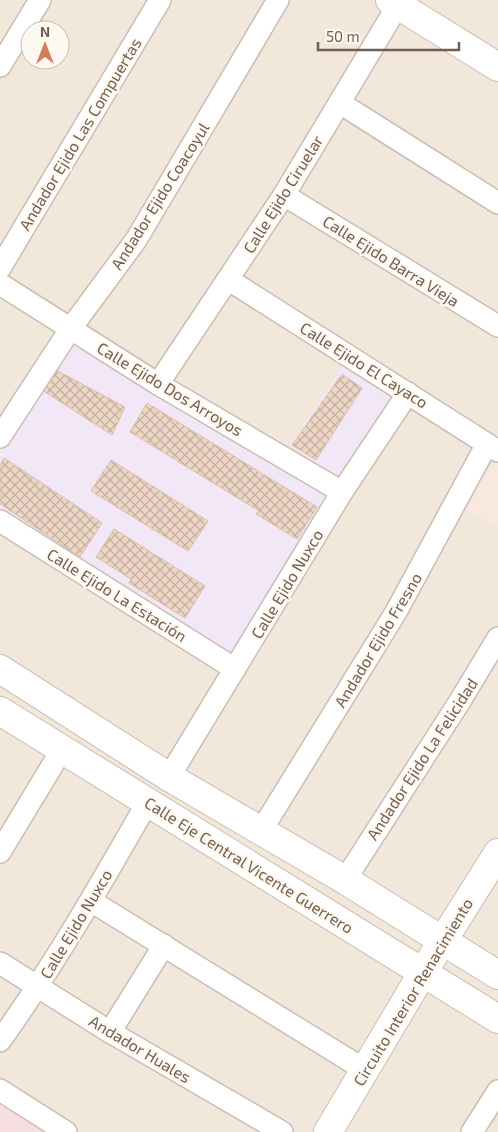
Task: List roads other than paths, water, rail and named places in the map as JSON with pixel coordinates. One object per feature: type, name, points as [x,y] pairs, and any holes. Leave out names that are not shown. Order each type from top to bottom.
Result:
[{"type":"main road","points":[[396,2],[498,67]]},
{"type":"main road","name":"Calle Eje Central Vicente Guerrero","points":[[0,669],[169,777],[345,880],[498,975]]},
{"type":"main road","name":"Calle Eje Central Vicente Guerrero","points":[[0,711],[498,1018]]},
{"type":"main road","name":"Circuito Interior Renacimiento","points":[[328,1132],[423,972],[498,853]]},
{"type":"street","points":[[0,66],[40,0]]},
{"type":"street","name":"Andador Ejido Las Compuertas","points":[[0,268],[160,0]]},
{"type":"street","name":"Andador Ejido Coacoyul","points":[[0,437],[7,412],[136,240],[278,0]]},
{"type":"street","name":"Calle Ejido Ciruelar","points":[[158,384],[284,195],[340,103],[396,2]]},
{"type":"street","points":[[340,103],[498,203]]},
{"type":"street","name":"Calle Ejido Barra Vieja","points":[[284,195],[498,326]]},
{"type":"street","name":"Calle Ejido El Cayaco","points":[[229,280],[493,447]]},
{"type":"street","name":"Calle Ejido Dos Arroyos","points":[[0,284],[158,384],[342,492]]},
{"type":"street","name":"Calle Ejido Nuxco","points":[[169,777],[342,492],[408,393]]},
{"type":"street","name":"Andador Ejido Fresno","points":[[261,831],[396,612],[493,447]]},
{"type":"street","name":"Calle Ejido La Estación","points":[[0,521],[235,669]]},
{"type":"street","name":"Andador Ejido La Felicidad","points":[[345,880],[498,638]]},
{"type":"street","points":[[0,852],[61,750]]},
{"type":"street","name":"Calle Ejido Nuxco","points":[[0,1041],[38,987],[91,901],[147,803]]},
{"type":"street","points":[[91,901],[164,944],[365,1070]]},
{"type":"street","points":[[110,1032],[164,944]]},
{"type":"street","name":"Andador Huales","points":[[0,963],[110,1032],[282,1132]]},
{"type":"street","points":[[0,1090],[66,1132]]},
{"type":"street","points":[[472,1132],[498,1091]]}]
